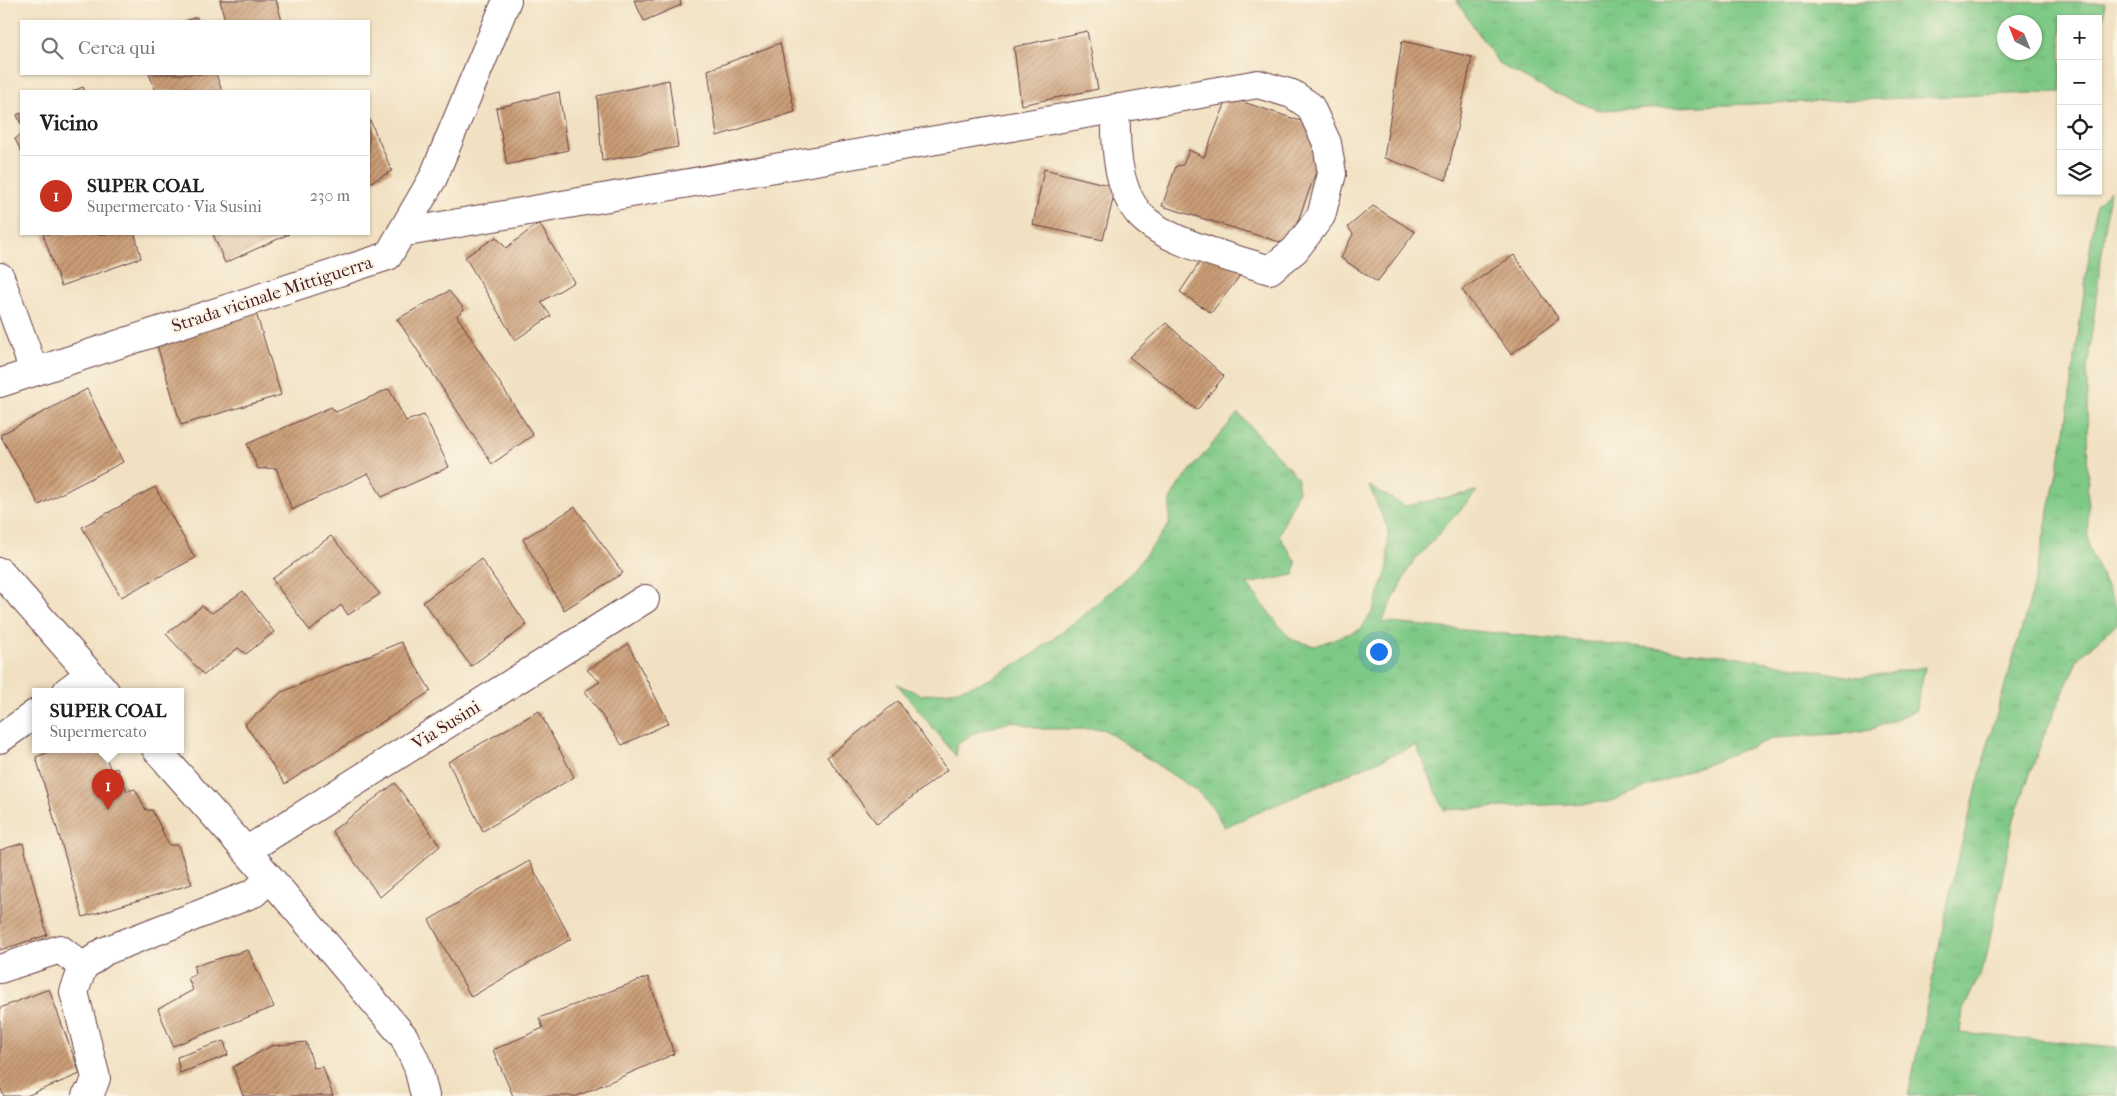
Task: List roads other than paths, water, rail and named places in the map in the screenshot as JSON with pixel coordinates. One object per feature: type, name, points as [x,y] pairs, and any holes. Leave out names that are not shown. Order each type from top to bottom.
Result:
[{"type":"street","name":"Strada vicinale Mittiguerra","points":[[0,383],[388,256],[433,178],[508,0]]},
{"type":"street","points":[[401,233],[1116,108],[1258,84],[1292,94],[1310,106],[1327,143],[1332,174],[1321,216],[1295,250],[1270,270],[1175,239],[1140,215],[1126,192],[1115,140],[1116,108]]},
{"type":"street","points":[[0,277],[34,372]]},
{"type":"street","points":[[0,572],[97,682],[78,688]]},
{"type":"street","name":"Via Susini","points":[[246,851],[646,599]]},
{"type":"street","points":[[0,739],[32,716]]},
{"type":"street","points":[[160,753],[270,878],[404,1037],[418,1067],[425,1096]]},
{"type":"street","points":[[86,1096],[90,1094],[96,1078],[74,992],[83,967],[105,951],[254,892],[270,878]]},
{"type":"street","points":[[0,969],[60,950],[83,967]]},
{"type":"place","name":"SUPER COAL","points":[[108,810]]}]
